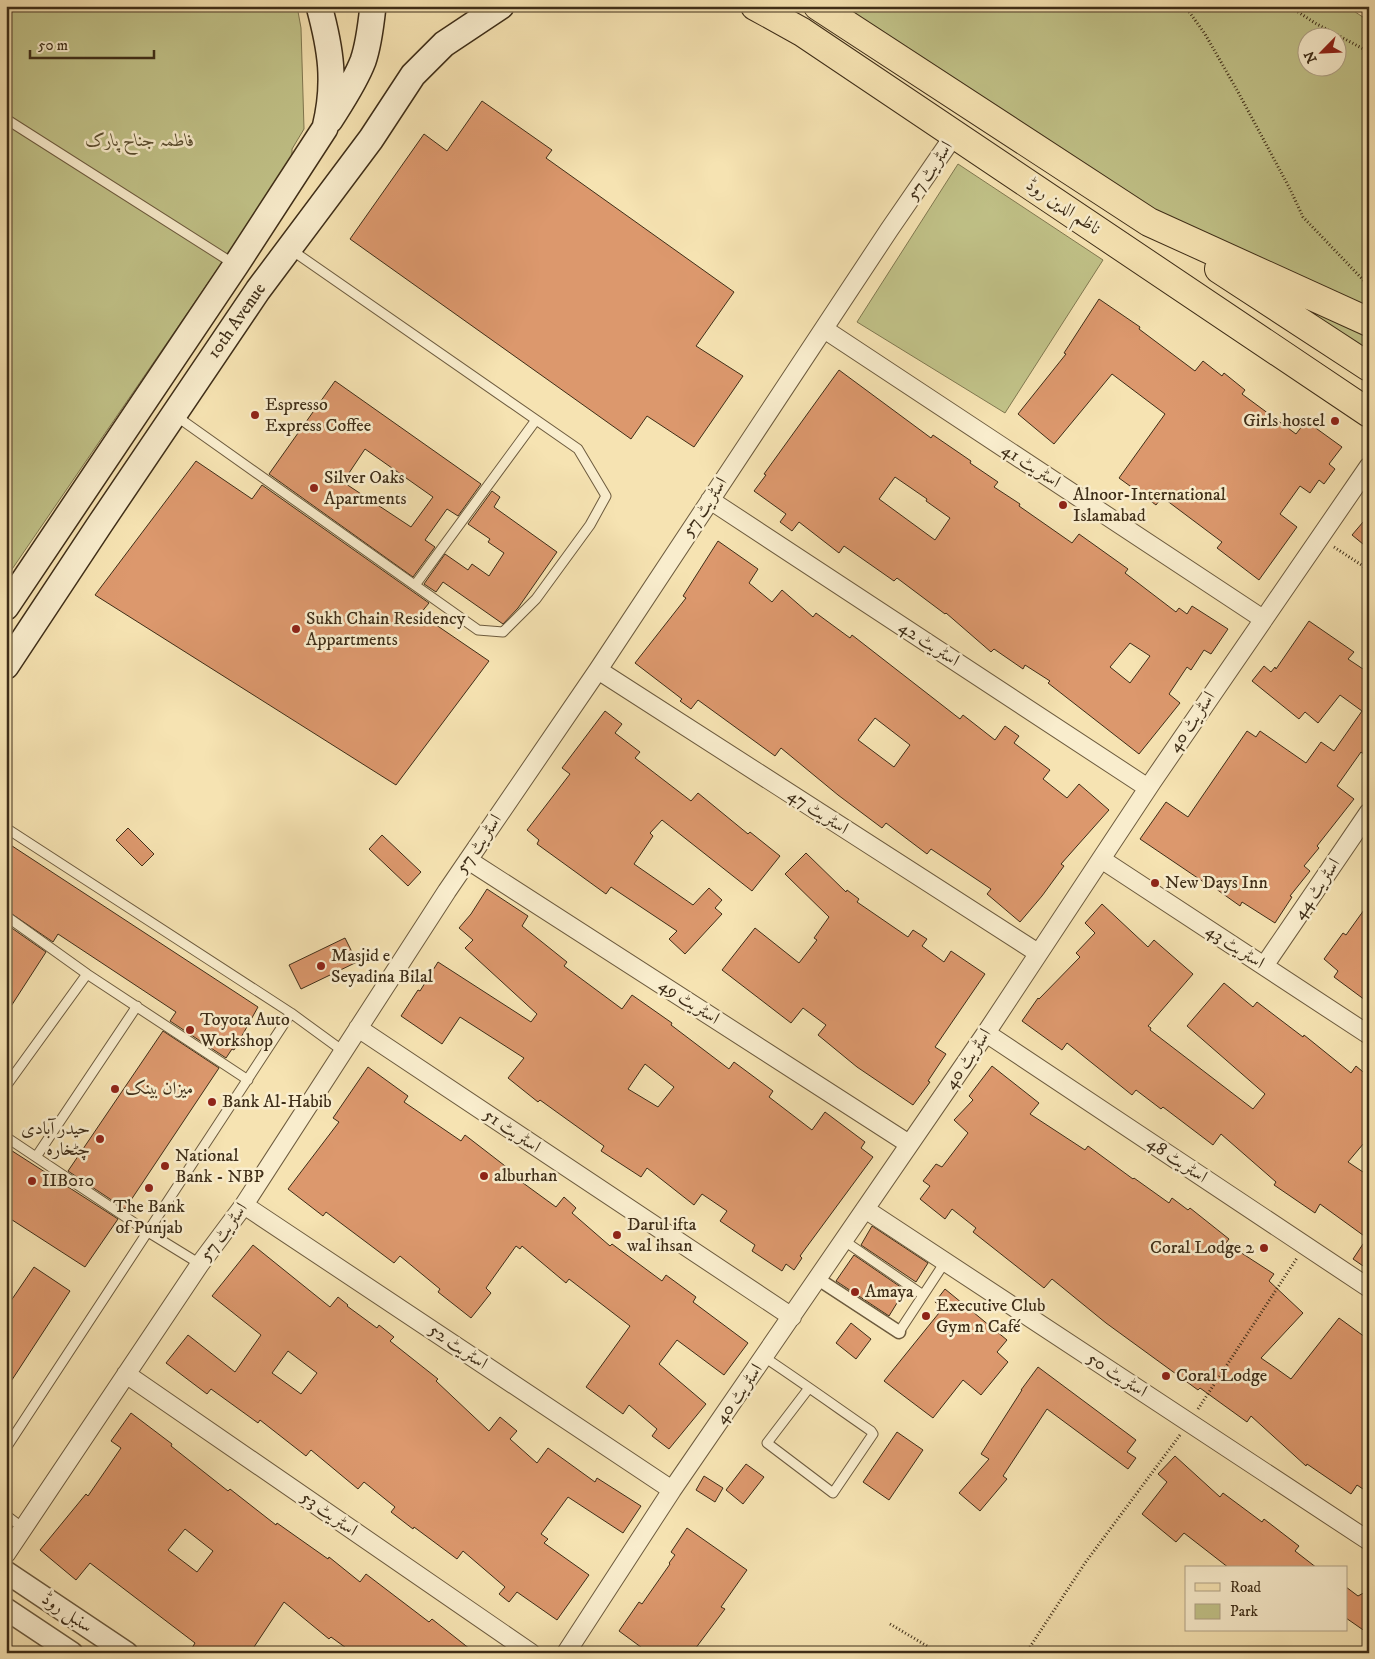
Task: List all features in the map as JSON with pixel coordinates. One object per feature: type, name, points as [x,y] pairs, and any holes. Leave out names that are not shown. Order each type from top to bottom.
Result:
[{"type":"main road","name":"10th Avenue","points":[[7,605],[236,265],[325,128],[330,106],[332,68],[327,35],[319,6]]},
{"type":"main road","points":[[325,128],[350,90],[363,60],[373,6]]},
{"type":"main road","points":[[444,44],[475,6]]},
{"type":"main road","name":"10th Avenue","points":[[6,666],[258,290],[371,139],[413,75],[444,44],[500,6]]},
{"type":"main road","name":"ناظم الدین روڈ","points":[[755,6],[802,32],[1369,413]]},
{"type":"main road","name":"ناظم الدین روڈ","points":[[818,6],[1149,222],[1369,322]]},
{"type":"main road","points":[[1149,222],[1369,367]]},
{"type":"main road","points":[[7,605],[36,621]]},
{"type":"street","name":"اسٹریٹ 57","points":[[6,1554],[200,1264],[244,1205],[468,860],[598,670],[955,134]]},
{"type":"street","name":"اسٹریٹ 41","points":[[824,329],[1263,619]]},
{"type":"street","name":"اسٹریٹ 40","points":[[566,1653],[672,1490],[986,1033],[1148,788],[1369,466]]},
{"type":"street","name":"اسٹریٹ 42","points":[[710,500],[1148,788]]},
{"type":"street","name":"اسٹریٹ 47","points":[[598,670],[1038,953]]},
{"type":"street","name":"اسٹریٹ 44","points":[[1264,966],[1369,812]]},
{"type":"street","name":"اسٹریٹ 43","points":[[1101,859],[1369,1035]]},
{"type":"street","name":"اسٹریٹ 49","points":[[468,860],[909,1144]]},
{"type":"street","name":"اسٹریٹ 51","points":[[358,1028],[792,1317]]},
{"type":"street","name":"اسٹریٹ 48","points":[[986,1033],[1369,1288]]},
{"type":"street","name":"اسٹریٹ 52","points":[[244,1205],[672,1490]]},
{"type":"street","name":"اسٹریٹ 50","points":[[865,1209],[1369,1541]]},
{"type":"street","points":[[818,1279],[899,1332]]},
{"type":"street","name":"اسٹریٹ 53","points":[[126,1374],[531,1653]]},
{"type":"street","name":"سنبل روڈ","points":[[6,1572],[127,1653]]},
{"type":"street","name":"سنبل روڈ","points":[[6,1609],[72,1653]]},
{"type":"lane","points":[[6,119],[236,265]]},
{"type":"lane","points":[[174,414],[478,630],[503,632],[536,599],[590,524],[606,496],[578,449],[289,248]]},
{"type":"lane","points":[[415,585],[536,420]]},
{"type":"lane","points":[[6,828],[291,1014],[343,1051]]},
{"type":"lane","points":[[6,916],[87,974],[248,1080]]},
{"type":"lane","points":[[6,1086],[87,974]]},
{"type":"lane","points":[[36,1157],[137,1006]]},
{"type":"lane","points":[[6,1448],[291,1014]]},
{"type":"lane","points":[[6,1137],[148,1232],[200,1264]]},
{"type":"lane","points":[[843,1240],[923,1295]]},
{"type":"lane","points":[[899,1332],[944,1262]]},
{"type":"lane","points":[[764,1357],[809,1388],[871,1431],[873,1434],[833,1493],[767,1444],[809,1388]]},
{"type":"lane","points":[[6,1515],[23,1528]]},
{"type":"path","points":[[1184,6],[1205,34],[1237,90],[1290,189],[1302,217],[1369,286]]},
{"type":"path","points":[[1289,6],[1315,23],[1369,52]]},
{"type":"path","points":[[1320,538],[1369,570]]},
{"type":"path","points":[[1026,1653],[1085,1563],[1189,1422],[1305,1246]]},
{"type":"path","points":[[890,1624],[928,1646],[934,1653]]},
{"type":"green space","name":"فاطمہ جناح پارک","points":[[6,6],[297,6],[301,28],[304,129],[292,149],[292,156],[236,242],[6,578]]},
{"type":"green space","points":[[837,6],[1346,6],[1369,21],[1369,364]]},
{"type":"green space","points":[[958,164],[1103,260],[1005,413],[857,322]]},
{"type":"building","points":[[482,101],[552,150],[546,158],[734,292],[696,346],[743,376],[694,447],[647,416],[631,439],[350,239],[424,134],[447,151]]},
{"type":"building","points":[[1099,299],[1140,327],[1139,329],[1195,371],[1203,361],[1222,376],[1224,373],[1245,390],[1242,394],[1296,434],[1306,421],[1342,447],[1329,464],[1335,469],[1324,484],[1319,480],[1310,493],[1300,486],[1280,514],[1297,527],[1259,580],[1217,548],[1222,542],[1162,497],[1156,505],[1119,478],[1165,414],[1112,374],[1054,444],[1018,414],[1066,354],[1064,353]]},
{"type":"building","points":[[839,370],[931,438],[933,435],[971,461],[970,463],[998,482],[994,487],[1072,543],[1079,534],[1128,569],[1125,573],[1176,612],[1179,608],[1187,614],[1192,606],[1228,629],[1211,654],[1204,650],[1191,670],[1187,667],[1169,694],[1180,703],[1139,754],[1048,683],[1050,681],[1025,665],[1023,669],[994,649],[991,652],[946,613],[897,578],[894,581],[844,546],[839,553],[799,522],[792,531],[780,522],[786,514],[754,491],[766,475],[764,474]],"holes":[[[895,477],[950,518],[935,540],[879,499]],[[1130,643],[1150,656],[1130,683],[1110,667]]]},
{"type":"building","name":"Silver Oaks Apartments","points":[[335,381],[481,484],[458,516],[447,509],[425,540],[435,547],[413,577],[269,474]],"holes":[[[365,449],[433,497],[411,527],[343,482]]]},
{"type":"building","name":"Sukh Chain Residency Appartments","points":[[196,461],[252,499],[262,485],[429,603],[420,614],[489,661],[396,785],[95,595]]},
{"type":"building","points":[[492,491],[500,497],[494,507],[557,552],[518,608],[503,624],[443,582],[436,592],[424,584],[445,554],[468,570],[472,564],[489,576],[504,553],[488,542],[490,539],[468,524]]},
{"type":"building","points":[[1369,515],[1369,549],[1352,535]]},
{"type":"building","points":[[718,541],[758,569],[749,583],[772,602],[782,590],[813,617],[816,613],[850,638],[852,635],[960,719],[963,715],[995,740],[1005,726],[1019,736],[1014,743],[1050,770],[1043,779],[1067,798],[1079,784],[1109,810],[1061,864],[1064,866],[1020,922],[987,894],[991,889],[931,849],[927,854],[886,823],[882,828],[781,748],[775,756],[698,700],[691,709],[680,701],[682,699],[635,663],[686,598],[683,596]],"holes":[[[875,718],[910,745],[894,767],[858,740]]]},
{"type":"building","points":[[1309,621],[1354,652],[1348,659],[1369,673],[1369,758],[1361,752],[1337,786],[1354,799],[1317,846],[1319,848],[1304,866],[1310,871],[1290,896],[1292,897],[1275,923],[1242,902],[1240,906],[1140,839],[1166,802],[1188,817],[1247,731],[1256,737],[1260,731],[1306,763],[1321,742],[1334,751],[1362,711],[1340,695],[1318,723],[1305,712],[1299,719],[1252,681],[1264,666],[1271,672],[1275,667],[1276,669]]},
{"type":"building","points":[[605,711],[622,724],[615,733],[640,752],[635,758],[691,801],[698,793],[748,834],[750,832],[780,856],[752,891],[662,820],[650,833],[653,836],[634,864],[693,905],[709,888],[722,900],[715,908],[722,914],[685,954],[669,939],[677,931],[611,887],[606,894],[537,844],[539,840],[527,830],[570,774],[562,768]]},
{"type":"building","points":[[128,828],[154,854],[142,866],[116,840]]},
{"type":"building","points":[[382,835],[421,872],[408,886],[369,849]]},
{"type":"building","points":[[6,842],[258,1007],[234,1050],[232,1049],[226,1058],[170,1021],[176,1012],[58,934],[53,942],[6,910]]},
{"type":"building","points":[[806,853],[846,892],[847,890],[859,899],[857,902],[908,937],[913,930],[927,939],[922,946],[944,962],[951,951],[985,974],[935,1047],[946,1054],[928,1081],[930,1082],[913,1105],[857,1067],[818,1035],[826,1025],[803,1008],[791,1023],[722,970],[755,928],[799,963],[817,940],[814,938],[829,917],[785,874]]},
{"type":"building","points":[[487,889],[528,916],[522,926],[567,962],[564,966],[622,1009],[632,995],[672,1023],[671,1025],[729,1069],[734,1062],[773,1091],[769,1097],[812,1130],[825,1112],[865,1142],[861,1148],[873,1157],[800,1256],[802,1258],[794,1270],[786,1264],[782,1271],[752,1251],[755,1245],[720,1221],[727,1211],[702,1194],[694,1205],[647,1168],[641,1177],[601,1151],[604,1146],[540,1100],[538,1102],[508,1078],[524,1058],[460,1017],[442,1044],[401,1016],[418,990],[420,991],[438,962],[531,1022],[537,1014],[465,948],[473,940],[459,928],[471,914]],"holes":[[[645,1064],[674,1087],[658,1107],[628,1089]]]},
{"type":"building","points":[[1369,903],[1369,1003],[1334,977],[1338,971],[1324,959],[1343,933],[1346,935]]},
{"type":"building","points":[[1102,904],[1148,947],[1154,940],[1193,974],[1148,1026],[1151,1028],[1150,1030],[1253,1109],[1265,1094],[1187,1026],[1224,983],[1253,1007],[1257,1002],[1303,1037],[1304,1035],[1351,1073],[1356,1066],[1369,1077],[1369,1137],[1348,1162],[1369,1176],[1369,1270],[1353,1259],[1367,1238],[1320,1204],[1315,1213],[1274,1185],[1276,1182],[1221,1134],[1213,1145],[1163,1107],[1161,1109],[1136,1090],[1132,1095],[1067,1043],[1062,1050],[1022,1021],[1038,998],[1080,957],[1076,953],[1095,933],[1085,923]]},
{"type":"building","points":[[6,924],[46,952],[6,1014]]},
{"type":"building","points":[[345,938],[357,962],[301,989],[289,965]]},
{"type":"building","points":[[163,1031],[219,1068],[125,1209],[68,1171]]},
{"type":"building","points":[[992,1066],[1039,1103],[1030,1114],[1085,1150],[1088,1146],[1169,1203],[1172,1198],[1188,1210],[1190,1208],[1229,1239],[1226,1243],[1274,1274],[1269,1281],[1303,1313],[1261,1358],[1291,1379],[1339,1318],[1369,1340],[1369,1493],[1357,1485],[1351,1494],[1307,1464],[1306,1466],[1251,1416],[1247,1422],[1200,1388],[1198,1390],[1106,1323],[1052,1279],[1044,1288],[973,1232],[976,1228],[952,1209],[945,1219],[920,1199],[930,1186],[923,1181],[936,1164],[942,1167],[968,1133],[954,1120],[973,1100],[969,1096]]},
{"type":"building","points":[[368,1067],[408,1096],[404,1102],[461,1141],[465,1135],[509,1169],[508,1172],[556,1207],[564,1197],[576,1208],[572,1213],[610,1246],[612,1244],[662,1281],[666,1275],[696,1297],[693,1302],[748,1343],[724,1375],[677,1340],[659,1364],[706,1404],[669,1449],[652,1436],[657,1429],[629,1405],[623,1414],[586,1387],[630,1326],[569,1279],[566,1283],[522,1246],[520,1249],[516,1246],[486,1288],[491,1293],[471,1318],[438,1292],[440,1289],[400,1256],[394,1263],[326,1212],[323,1216],[288,1189],[339,1122],[333,1118]]},
{"type":"building","name":"IIB010","points":[[6,1147],[118,1219],[85,1267],[6,1216]]},
{"type":"building","points":[[872,1226],[928,1263],[916,1282],[861,1245]]},
{"type":"building","points":[[253,1245],[330,1307],[338,1297],[377,1328],[379,1325],[394,1337],[390,1341],[438,1379],[436,1381],[489,1431],[500,1417],[517,1431],[510,1439],[537,1463],[548,1448],[595,1482],[597,1478],[641,1506],[623,1533],[568,1497],[541,1534],[548,1539],[544,1543],[589,1575],[557,1620],[517,1592],[509,1602],[499,1594],[505,1587],[463,1551],[457,1559],[414,1527],[413,1529],[391,1512],[395,1507],[364,1482],[358,1489],[311,1450],[306,1456],[260,1420],[258,1423],[211,1389],[207,1394],[166,1363],[188,1335],[235,1372],[261,1335],[212,1296]],"holes":[[[288,1351],[317,1373],[301,1394],[272,1373]]]},
{"type":"building","points":[[854,1255],[905,1290],[889,1316],[836,1281]]},
{"type":"building","points":[[34,1267],[70,1291],[6,1389],[6,1308]]},
{"type":"building","points":[[945,1289],[1007,1340],[997,1352],[1008,1362],[981,1395],[963,1380],[933,1418],[884,1381],[943,1308],[935,1302]]},
{"type":"building","points":[[851,1323],[871,1339],[856,1359],[836,1343]]},
{"type":"building","points":[[1038,1367],[1136,1440],[1127,1452],[1136,1458],[1128,1469],[1047,1409],[1003,1476],[1007,1479],[980,1511],[959,1493],[989,1459],[981,1454],[1021,1390]]},
{"type":"building","points":[[131,1413],[172,1444],[171,1446],[228,1491],[230,1489],[276,1525],[277,1523],[328,1559],[329,1557],[360,1582],[366,1574],[429,1622],[432,1619],[475,1653],[353,1653],[331,1637],[329,1639],[284,1602],[250,1653],[189,1653],[195,1643],[90,1563],[76,1580],[40,1550],[86,1494],[88,1496],[121,1448],[111,1441]],"holes":[[[185,1529],[213,1551],[197,1572],[168,1550]]]},
{"type":"building","points":[[897,1432],[923,1450],[889,1500],[863,1482]]},
{"type":"building","points":[[1175,1456],[1220,1497],[1223,1493],[1262,1522],[1264,1519],[1299,1546],[1295,1551],[1314,1566],[1226,1566],[1184,1533],[1176,1542],[1142,1514],[1167,1482],[1158,1474]]},
{"type":"building","points":[[746,1464],[764,1477],[743,1504],[726,1490]]},
{"type":"building","points":[[704,1476],[723,1488],[715,1502],[696,1490]]},
{"type":"building","points":[[687,1528],[747,1570],[721,1607],[725,1609],[692,1653],[649,1653],[619,1631],[639,1602],[642,1604],[670,1564],[675,1555],[671,1552]]},
{"type":"building","points":[[1348,1588],[1358,1596],[1369,1590],[1369,1634],[1348,1619]]},
{"type":"place","name":"Espresso Express Coffee","points":[[255,415]]},
{"type":"place","name":"Girls hostel","points":[[1335,421]]},
{"type":"place","name":"Silver Oaks Apartments","points":[[314,488]]},
{"type":"place","name":"Alnoor-International Islamabad","points":[[1063,505]]},
{"type":"place","name":"Sukh Chain Residency Appartments","points":[[296,629]]},
{"type":"place","name":"New Days Inn","points":[[1155,883]]},
{"type":"place","name":"Masjid e Seyadina Bilal","points":[[321,966]]},
{"type":"place","name":"Toyota Auto Workshop","points":[[190,1030]]},
{"type":"place","name":"میزان بینک","points":[[115,1089]]},
{"type":"place","name":"Bank Al-Habib","points":[[212,1102]]},
{"type":"place","name":"حیدر آبادی چٹخارہ","points":[[100,1139]]},
{"type":"place","name":"National Bank - NBP","points":[[165,1166]]},
{"type":"place","name":"alburhan","points":[[484,1176]]},
{"type":"place","name":"IIB010","points":[[32,1181]]},
{"type":"place","name":"The Bank of Punjab","points":[[149,1188]]},
{"type":"place","name":"Darul ifta wal ihsan","points":[[617,1235]]},
{"type":"place","name":"Coral Lodge 2","points":[[1264,1248]]},
{"type":"place","name":"Amaya","points":[[855,1292]]},
{"type":"place","name":"Executive Club Gym n Café","points":[[926,1316]]},
{"type":"place","name":"Coral Lodge","points":[[1166,1376]]}]
